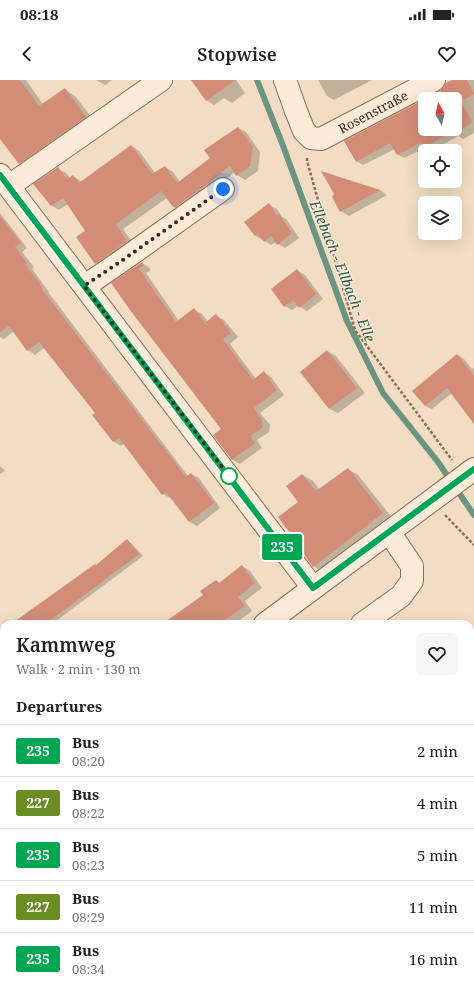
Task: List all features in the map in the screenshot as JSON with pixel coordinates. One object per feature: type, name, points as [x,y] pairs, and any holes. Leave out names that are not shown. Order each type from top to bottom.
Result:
[{"type":"street","points":[[161,80],[119,109],[4,181],[313,588]]},
{"type":"street","points":[[285,80],[304,131],[311,138]]},
{"type":"street","name":"Rosenstraße","points":[[311,138],[320,139],[434,80]]},
{"type":"street","points":[[84,286],[223,189]]},
{"type":"street","points":[[270,620],[469,472]]},
{"type":"street","points":[[368,620],[401,596],[412,581],[412,566],[389,532]]},
{"type":"path","points":[[311,138],[307,161],[355,330],[469,472]]},
{"type":"path","points":[[431,500],[474,545]]},
{"type":"building","points":[[0,80],[20,80],[39,106],[65,88],[86,117],[19,164],[0,139]]},
{"type":"building","points":[[191,80],[236,80],[206,101]]},
{"type":"building","points":[[452,80],[467,80],[474,94],[462,100],[462,92],[438,92],[446,83]]},
{"type":"building","points":[[418,102],[418,136],[444,136],[430,144],[420,143],[397,155],[390,143],[356,162],[344,141]]},
{"type":"building","points":[[462,103],[472,122],[462,129]]},
{"type":"building","points":[[238,127],[253,147],[250,166],[236,176],[230,166],[175,207],[173,207],[161,191],[116,224],[127,241],[95,264],[76,237],[85,231],[63,198],[51,206],[33,184],[58,167],[67,179],[73,175],[79,183],[131,145],[152,174],[165,166],[177,183],[210,158],[204,150]]},
{"type":"building","points":[[321,171],[380,190],[340,212],[332,197],[334,194]]},
{"type":"building","points":[[269,203],[277,215],[279,214],[292,233],[277,245],[271,236],[264,242],[258,234],[255,236],[244,222]]},
{"type":"building","points":[[0,216],[21,243],[15,247],[27,263],[25,264],[42,287],[41,288],[186,477],[191,473],[214,503],[189,522],[166,492],[162,495],[119,438],[113,442],[92,415],[95,413],[39,342],[27,351],[9,326],[0,332]]},
{"type":"building","points":[[142,262],[144,265],[139,269],[176,322],[194,308],[205,323],[216,314],[231,333],[223,339],[253,380],[264,371],[277,390],[254,408],[262,420],[262,428],[250,436],[255,443],[232,460],[213,435],[221,429],[111,283]]},
{"type":"building","points":[[297,269],[316,294],[299,308],[293,300],[284,307],[271,289]]},
{"type":"building","points":[[327,350],[357,388],[329,409],[300,372]]},
{"type":"building","points":[[457,354],[474,376],[474,424],[447,388],[425,406],[412,391]]},
{"type":"building","points":[[348,468],[383,513],[313,567],[278,517],[298,502],[286,486],[302,474],[316,491]]},
{"type":"building","points":[[127,539],[139,554],[50,620],[17,620],[95,564],[96,565]]},
{"type":"building","points":[[242,565],[255,583],[238,597],[245,606],[225,620],[168,620],[203,595],[200,591],[216,580],[219,583]]},
{"type":"waterway","name":"Ellebach - Ellbach - Elle","points":[[257,80],[282,143],[347,321],[383,393],[438,462],[474,515]]},
{"type":"bus line","name":"235","points":[[0,175],[313,588],[474,469]]},
{"type":"route","points":[[223,189],[84,286],[229,476]]}]
